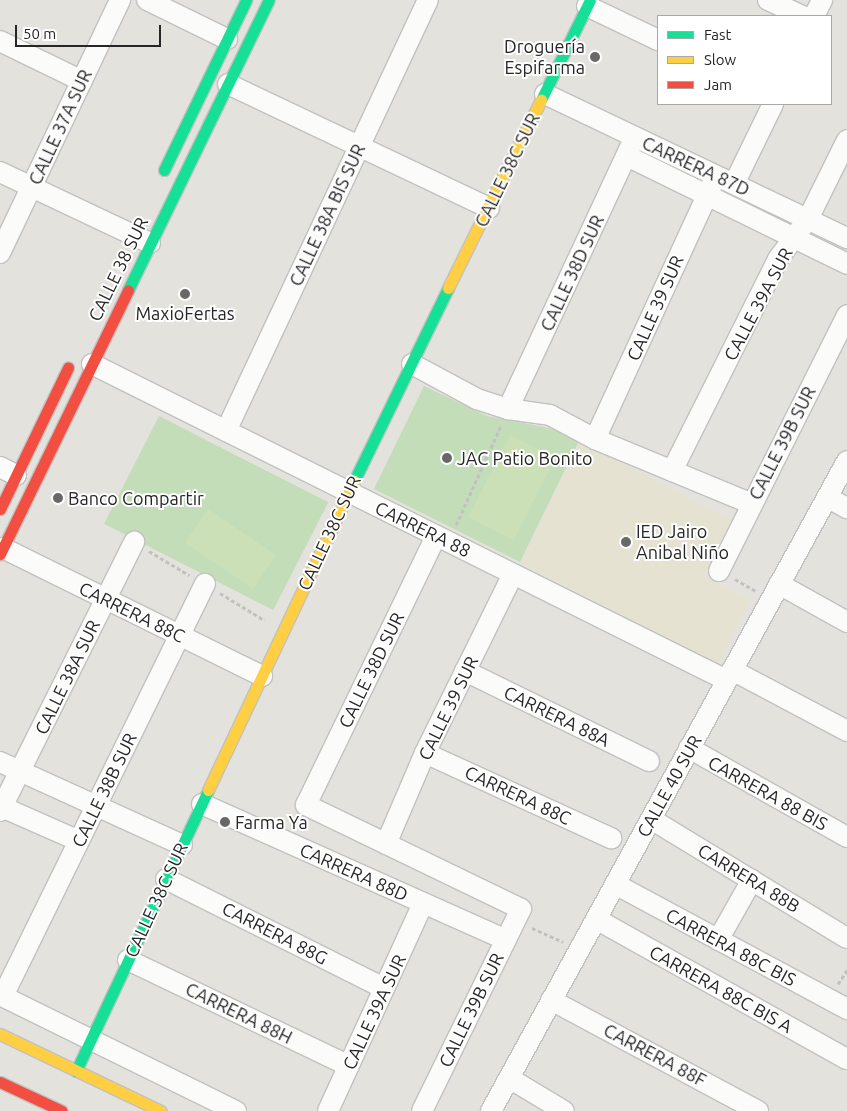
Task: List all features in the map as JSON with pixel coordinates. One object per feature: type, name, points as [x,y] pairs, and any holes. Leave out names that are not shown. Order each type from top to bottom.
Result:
[{"type":"street","name":"CALLE 37A SUR","points":[[0,253],[120,0]]},
{"type":"street","points":[[146,0],[227,39]]},
{"type":"street","points":[[159,182],[246,0]]},
{"type":"street","name":"CALLE 38 SUR","points":[[1,551],[137,237],[228,84],[269,0]]},
{"type":"street","name":"CALLE 38A BIS SUR","points":[[226,431],[428,0]]},
{"type":"street","points":[[768,0],[800,15]]},
{"type":"street","points":[[814,15],[822,0]]},
{"type":"street","points":[[589,3],[657,39]]},
{"type":"street","name":"CALLE 38C SUR","points":[[76,1071],[348,492],[589,3]]},
{"type":"street","points":[[0,41],[82,81]]},
{"type":"street","points":[[228,84],[489,208]]},
{"type":"street","name":"CARRERA 87D","points":[[545,94],[847,238]]},
{"type":"street","points":[[734,184],[772,105]]},
{"type":"street","name":"CALLE 38D SUR","points":[[508,409],[636,137]]},
{"type":"street","name":"CALLE 39A SUR","points":[[672,471],[778,259],[808,219],[847,140]]},
{"type":"street","name":"CARRERA 87D","points":[[627,156],[847,264]]},
{"type":"street","points":[[0,172],[137,237]]},
{"type":"street","name":"CALLE 39 SUR","points":[[596,439],[716,176]]},
{"type":"street","name":"CALLE 39B SUR","points":[[719,571],[847,315]]},
{"type":"street","name":"CALLE 38 SUR","points":[[0,509],[8,471],[83,361]]},
{"type":"street","name":"CARRERA 88","points":[[83,361],[513,574],[847,731]]},
{"type":"street","points":[[412,364],[477,400],[508,409],[550,415],[596,439],[752,504]]},
{"type":"street","name":"CALLE 40 SUR","points":[[490,1111],[847,460]]},
{"type":"street","points":[[827,497],[847,508]]},
{"type":"street","name":"CALLE 38D SUR","points":[[386,844],[306,805],[442,539]]},
{"type":"street","name":"CALLE 38A SUR","points":[[1,809],[134,542]]},
{"type":"street","name":"CARRERA 88C","points":[[1,551],[106,599],[262,676]]},
{"type":"street","name":"CALLE 39 SUR","points":[[386,844],[425,753],[513,574]]},
{"type":"street","name":"CALLE 38B SUR","points":[[1,996],[204,584]]},
{"type":"street","points":[[775,591],[847,622]]},
{"type":"street","name":"CARRERA 88A","points":[[465,671],[649,761]]},
{"type":"street","name":"CARRERA 88 BIS","points":[[689,748],[847,837]]},
{"type":"street","name":"CARRERA 88C","points":[[425,753],[611,838]]},
{"type":"street","points":[[0,762],[182,845]]},
{"type":"street","name":"CARRERA 88D","points":[[202,804],[506,940]]},
{"type":"street","points":[[1,809],[79,841]]},
{"type":"street","name":"CARRERA 88B","points":[[651,819],[847,938]]},
{"type":"street","name":"CALLE 39B SUR","points":[[386,844],[521,909],[422,1111]]},
{"type":"street","name":"CARRERA 88G","points":[[166,879],[384,988]]},
{"type":"street","points":[[718,940],[752,880]]},
{"type":"street","name":"CARRERA 88C BIS","points":[[615,884],[847,1009]]},
{"type":"street","name":"CALLE 39A SUR","points":[[328,1111],[419,912]]},
{"type":"street","name":"CARRERA 88C BIS A","points":[[596,919],[847,1059]]},
{"type":"street","name":"CARRERA 88H","points":[[128,960],[349,1066]]},
{"type":"street","points":[[1,996],[236,1111]]},
{"type":"street","name":"CARRERA 88F","points":[[551,1000],[758,1111]]},
{"type":"street","points":[[0,1034],[160,1111]]},
{"type":"street","points":[[508,1078],[564,1111]]},
{"type":"street","points":[[0,1082],[54,1109]]},
{"type":"path","points":[[442,539],[508,409]]},
{"type":"path","points":[[719,571],[775,591]]},
{"type":"shaded area","name":"IED Jairo Anibal Niño","points":[[579,441],[732,521],[705,577],[750,600],[717,665],[520,562]]},
{"type":"green space","points":[[424,386],[487,416],[549,428],[579,441],[520,562],[374,489]]},
{"type":"green space","points":[[159,416],[328,502],[273,610],[104,524]]},
{"type":"green space","points":[[510,435],[555,458],[514,540],[468,517]]},
{"type":"green space","points":[[208,509],[276,555],[253,589],[185,543]]},
{"type":"traffic: fast","points":[[164,170],[246,0]]},
{"type":"traffic: fast","points":[[128,290],[269,0]]},
{"type":"traffic: fast","points":[[541,100],[590,0]]},
{"type":"traffic: fast","points":[[354,481],[448,288]]},
{"type":"traffic: fast","points":[[76,1071],[208,790]]},
{"type":"traffic: slow","points":[[448,288],[541,100]]},
{"type":"traffic: slow","points":[[208,790],[354,481]]},
{"type":"traffic: slow","points":[[0,1034],[161,1111]]},
{"type":"traffic: jam","points":[[0,554],[128,290]]},
{"type":"traffic: jam","points":[[0,509],[68,368]]},
{"type":"traffic: jam","points":[[0,1082],[62,1111]]},
{"type":"place","name":"Droguería Espifarma","points":[[595,57]]},
{"type":"place","name":"MaxioFertas","points":[[185,294]]},
{"type":"place","name":"JAC Patio Bonito","points":[[447,458]]},
{"type":"place","name":"Banco Compartir","points":[[58,498]]},
{"type":"place","name":"IED Jairo Anibal Niño","points":[[626,542]]},
{"type":"place","name":"Farma Ya","points":[[225,822]]}]
